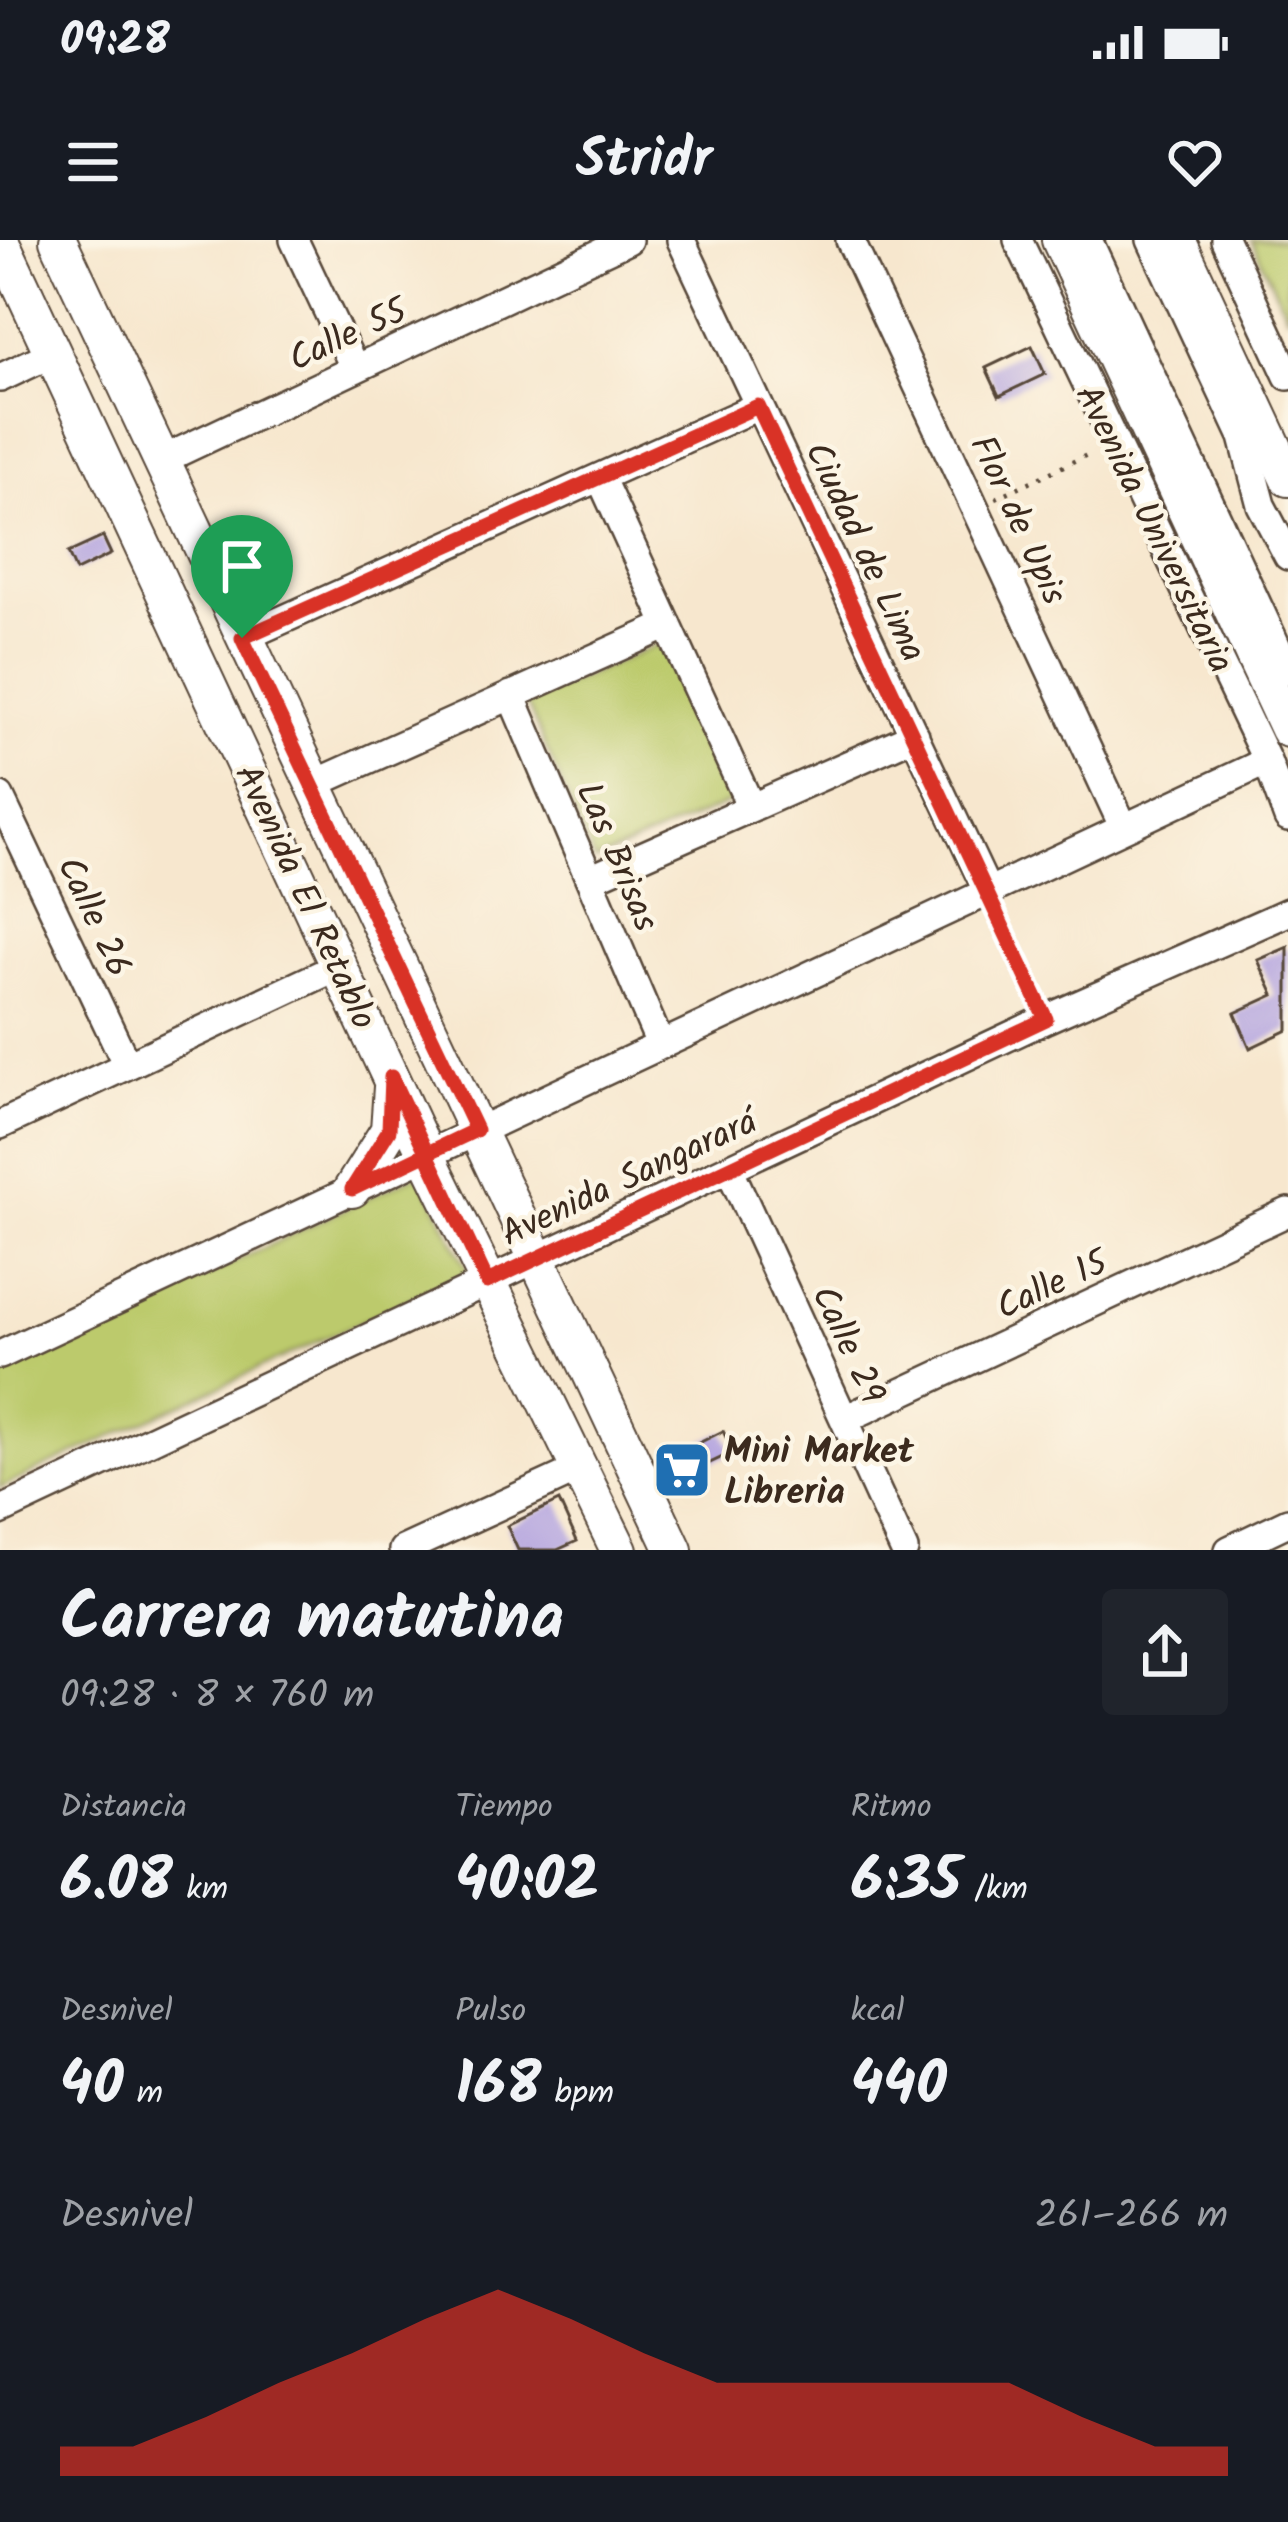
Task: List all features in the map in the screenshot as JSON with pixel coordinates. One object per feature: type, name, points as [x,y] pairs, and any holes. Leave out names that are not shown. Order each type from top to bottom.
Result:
[{"type":"main road","name":"Avenida El Retablo","points":[[0,240],[426,1154],[619,1550]]},
{"type":"main road","name":"Avenida El Retablo","points":[[58,240],[674,1550]]},
{"type":"main road","name":"Avenida Universitaria","points":[[1060,240],[1288,729]]},
{"type":"main road","points":[[1177,240],[1288,478]]},
{"type":"main road","points":[[352,1189],[389,1130],[391,1077]]},
{"type":"street","points":[[294,240],[355,369]]},
{"type":"street","name":"Calle 55","points":[[162,460],[628,240]]},
{"type":"street","name":"Ciudad de Lima","points":[[681,240],[988,892]]},
{"type":"street","name":"Flor de Upis","points":[[850,240],[1124,828]]},
{"type":"street","name":"Avenida Universitaria","points":[[1018,240],[1267,761],[1288,818]]},
{"type":"street","points":[[1088,240],[1288,671]]},
{"type":"street","points":[[1151,240],[1243,437],[1262,506],[1288,556]]},
{"type":"street","points":[[1225,240],[1288,376]]},
{"type":"street","points":[[0,378],[53,353]]},
{"type":"street","points":[[242,638],[758,406]]},
{"type":"street","points":[[600,477],[751,807]]},
{"type":"street","points":[[312,785],[668,625]]},
{"type":"street","name":"Las Brisas","points":[[512,695],[660,1044]]},
{"type":"street","points":[[590,879],[914,735]]},
{"type":"street","points":[[0,1355],[1267,761]]},
{"type":"street","name":"Calle 26","points":[[0,797],[127,1065]]},
{"type":"street","name":"Avenida Sangarará","points":[[0,1511],[1046,1019],[1288,912]]},
{"type":"street","points":[[0,1125],[339,966]]},
{"type":"street","name":"Calle 29","points":[[729,1168],[904,1550]]},
{"type":"street","name":"Calle 15","points":[[845,1419],[1288,1212]]},
{"type":"street","points":[[403,1550],[579,1469]]},
{"type":"street","points":[[1228,1550],[1288,1522]]},
{"type":"path","points":[[975,508],[1114,442]]},
{"type":"path","points":[[988,892],[1046,1019]]},
{"type":"green space","points":[[1251,240],[1288,240],[1288,317]]},
{"type":"green space","points":[[666,641],[735,800],[595,861],[526,702]]},
{"type":"green space","points":[[420,1173],[469,1272],[0,1488],[0,1374]]},
{"type":"building","points":[[1032,346],[1045,374],[999,396],[986,368]]},
{"type":"building","points":[[103,537],[111,554],[76,571],[68,553]]},
{"type":"building","points":[[1288,947],[1288,1030],[1250,1048],[1235,1013],[1274,995],[1258,960]]},
{"type":"building","points":[[723,1431],[733,1452],[672,1481],[663,1461]]},
{"type":"building","points":[[559,1501],[577,1541],[557,1550],[518,1550],[507,1526]]},
{"type":"place","name":"Mini Market Libreria","points":[[682,1470]]},
{"type":"route","points":[[242,638],[476,1130],[426,1154],[352,1189],[389,1130],[391,1077],[426,1154],[487,1282],[1046,1019],[758,406],[242,638]]}]
